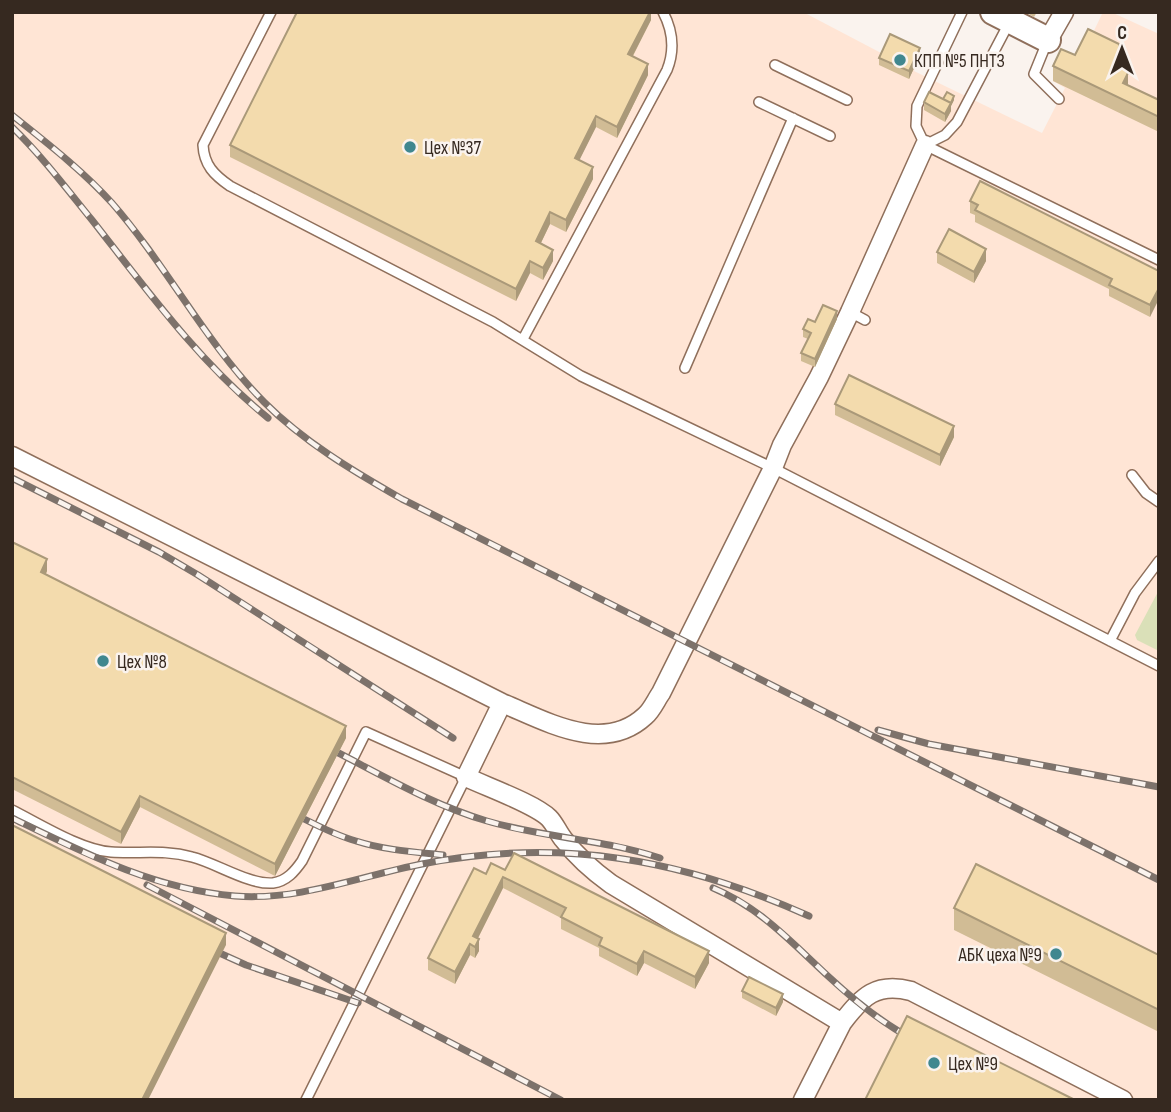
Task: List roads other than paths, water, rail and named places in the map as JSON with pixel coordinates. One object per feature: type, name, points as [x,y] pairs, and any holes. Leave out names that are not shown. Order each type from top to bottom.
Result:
[{"type":"street","points":[[1001,17],[1048,40],[1064,12]]},
{"type":"street","points":[[12,456],[502,703],[550,723],[593,735],[630,727],[647,715],[660,693],[782,445],[819,377],[857,316],[925,145]]},
{"type":"street","points":[[502,703],[467,777],[542,813],[554,824],[573,852],[611,884],[842,1023]]},
{"type":"street","points":[[803,1100],[842,1023],[858,1003],[879,989],[900,988],[1123,1100]]},
{"type":"lane","points":[[271,12],[203,145],[204,158],[209,169],[230,186],[523,339],[581,376],[773,468],[1159,666]]},
{"type":"lane","points":[[523,339],[667,70],[672,41],[669,24],[663,12]]},
{"type":"lane","points":[[962,12],[917,106],[916,126],[925,145],[1159,260]]},
{"type":"lane","points":[[925,145],[945,135],[952,128],[981,78],[1001,17]]},
{"type":"lane","points":[[1048,40],[1034,74],[1059,99]]},
{"type":"lane","points":[[775,65],[847,100]]},
{"type":"lane","points":[[760,102],[830,136]]},
{"type":"lane","points":[[685,368],[793,118]]},
{"type":"lane","points":[[1132,475],[1146,493],[1159,502]]},
{"type":"lane","points":[[1110,641],[1135,593],[1157,567]]},
{"type":"lane","points":[[12,810],[92,848],[109,852],[172,852],[202,860],[251,879],[275,883],[287,878],[302,860],[366,732],[467,777],[306,1100]]},
{"type":"railway","points":[[12,115],[101,191],[151,252],[204,329],[243,379],[279,417],[330,455],[402,499],[1159,880]]},
{"type":"railway","points":[[12,127],[54,172],[196,349],[268,418]]},
{"type":"railway","points":[[12,478],[159,552],[453,738]]},
{"type":"railway","points":[[878,730],[929,744],[1159,787]]},
{"type":"railway","points":[[321,744],[466,814],[508,827],[617,847],[660,858]]},
{"type":"railway","points":[[286,810],[338,835],[367,844],[443,855]]},
{"type":"railway","points":[[12,818],[120,868],[176,886],[235,896],[283,895],[422,864],[473,856],[572,854],[620,858],[667,867],[762,896],[809,916]]},
{"type":"railway","points":[[147,885],[561,1100]]},
{"type":"railway","points":[[713,888],[761,916],[860,1004],[916,1041]]},
{"type":"railway","points":[[204,946],[246,965],[358,1003]]},
{"type":"place","name":"КПП №5 ПНТЗ","points":[[900,60]]},
{"type":"place","name":"Цех №37","points":[[410,147]]},
{"type":"place","name":"Цех №8","points":[[103,661]]},
{"type":"place","name":"АБК цеха №9","points":[[1056,954]]},
{"type":"place","name":"Цех №9","points":[[934,1063]]}]
